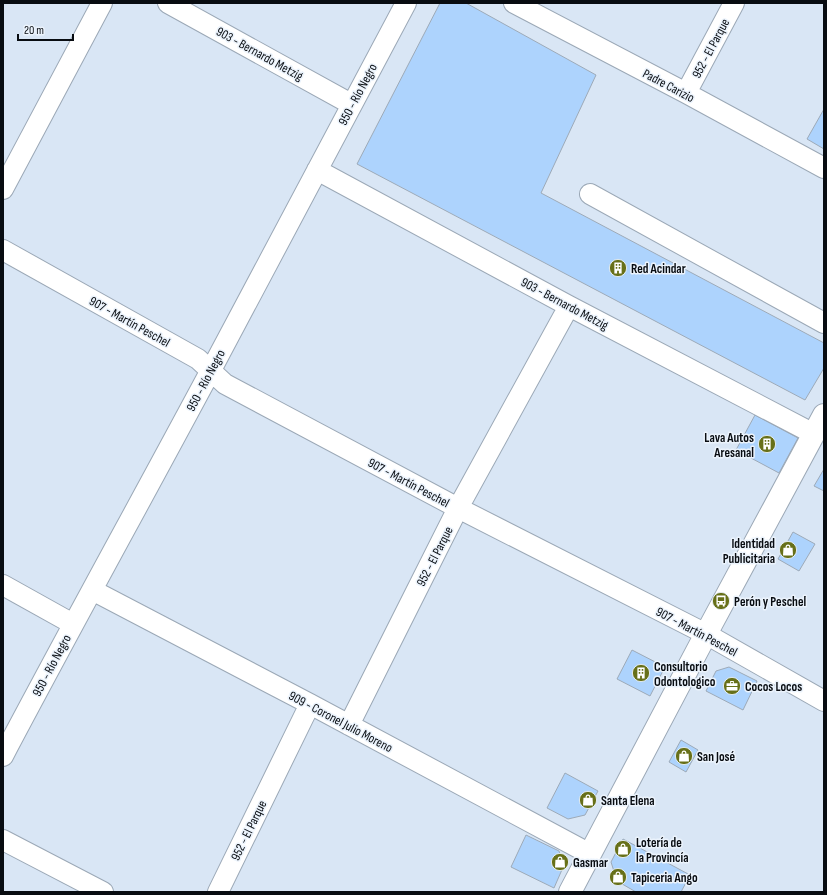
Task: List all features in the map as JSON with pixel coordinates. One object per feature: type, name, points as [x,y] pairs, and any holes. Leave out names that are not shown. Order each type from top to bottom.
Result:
[{"type":"main road","points":[[575,890],[590,854],[824,415]]},
{"type":"street","points":[[3,189],[102,3]]},
{"type":"street","name":"903 - Bernardo Metzig","points":[[168,3],[351,104]]},
{"type":"street","name":"950 - Río Negro","points":[[3,756],[406,3]]},
{"type":"street","name":"Padre Carizio","points":[[514,3],[686,93],[824,168]]},
{"type":"street","name":"952 - El Parque","points":[[686,93],[734,3]]},
{"type":"street","name":"903 - Bernardo Metzig","points":[[317,170],[569,306],[814,434]]},
{"type":"street","points":[[590,194],[824,323]]},
{"type":"street","name":"907 - Martín Peschel","points":[[3,250],[198,359],[225,384],[458,508],[706,634],[824,701]]},
{"type":"street","name":"952 - El Parque","points":[[349,725],[458,508],[569,306]]},
{"type":"street","points":[[3,585],[73,624]]},
{"type":"street","name":"909 - Coronel Julio Moreno","points":[[92,590],[310,704],[590,854]]},
{"type":"street","name":"952 - El Parque","points":[[218,892],[310,704]]},
{"type":"street","points":[[3,840],[103,892]]},
{"type":"building","name":"Red Acindar","points":[[440,3],[466,3],[596,75],[541,193],[824,343],[824,368],[805,400],[357,164]]},
{"type":"building","points":[[824,109],[824,149],[807,139]]},
{"type":"building","name":"Lava Autos Aresanal","points":[[755,415],[798,438],[779,473],[736,450]]},
{"type":"building","points":[[824,469],[824,491],[814,486]]},
{"type":"building","points":[[793,532],[815,544],[799,571],[778,559]]},
{"type":"building","name":"Consultorio Odontologico","points":[[632,650],[665,667],[650,696],[617,679]]},
{"type":"building","name":"Cocos Locos","points":[[729,667],[757,681],[743,710],[706,691],[716,671]]},
{"type":"building","name":"San José","points":[[681,740],[698,750],[686,772],[669,762]]},
{"type":"building","points":[[565,773],[598,791],[585,815],[568,819],[547,808]]},
{"type":"building","points":[[526,835],[559,851],[564,865],[554,888],[511,867]]},
{"type":"building","points":[[623,839],[690,875],[681,892],[636,892],[617,881],[611,862]]},
{"type":"place","name":"Red Acindar","points":[[618,268]]},
{"type":"place","name":"Lava Autos Aresanal","points":[[767,444]]},
{"type":"place","name":"Identidad Publicitaria","points":[[788,550]]},
{"type":"place","name":"Perón y Peschel","points":[[721,601]]},
{"type":"place","name":"Consultorio Odontologico","points":[[641,673]]},
{"type":"place","name":"Cocos Locos","points":[[732,686]]},
{"type":"place","name":"San José","points":[[684,756]]},
{"type":"place","name":"Santa Elena","points":[[588,800]]},
{"type":"place","name":"Lotería de la Provincía","points":[[623,849]]},
{"type":"place","name":"Gasmar","points":[[560,862]]},
{"type":"place","name":"Tapiceria Ango","points":[[618,877]]}]
